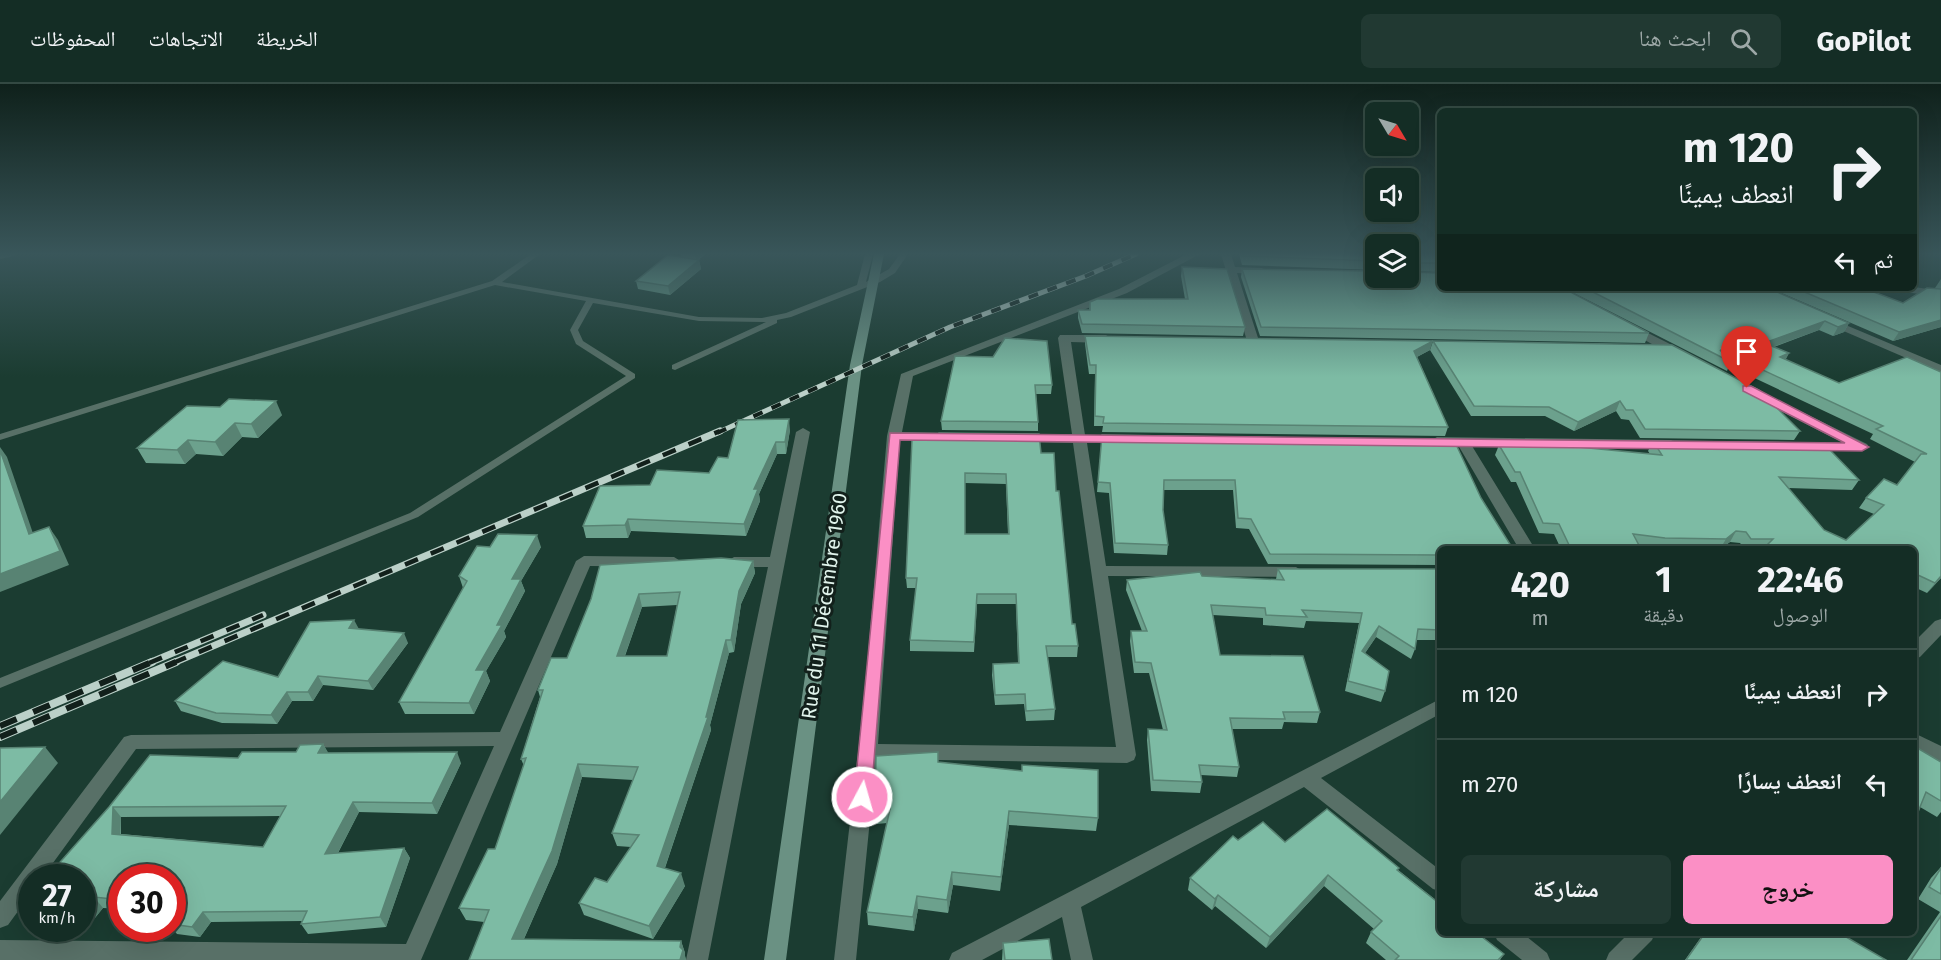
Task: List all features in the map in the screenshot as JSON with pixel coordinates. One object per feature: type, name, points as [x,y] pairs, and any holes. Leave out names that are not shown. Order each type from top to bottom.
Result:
[{"type":"main road","name":"Rue du 11 Décembre 1960","points":[[775,960],[856,365],[871,295]]},
{"type":"street","points":[[845,960],[867,751],[894,436],[907,374],[1113,295]]},
{"type":"street","points":[[1239,295],[1253,341]]},
{"type":"street","points":[[1820,317],[1941,369]]},
{"type":"street","points":[[1621,324],[1690,359]]},
{"type":"street","points":[[867,751],[1127,755],[1064,338],[1123,339]]},
{"type":"street","points":[[1634,348],[1670,349]]},
{"type":"street","points":[[1741,385],[1862,447],[1780,446]]},
{"type":"street","points":[[697,960],[803,432]]},
{"type":"street","points":[[894,436],[975,437]]},
{"type":"street","points":[[1010,437],[1139,439]]},
{"type":"street","points":[[1426,441],[1686,444]]},
{"type":"street","points":[[1462,441],[1525,546]]},
{"type":"street","points":[[0,950],[411,957],[584,561],[687,562]]},
{"type":"street","points":[[721,562],[778,562]]},
{"type":"street","points":[[1100,571],[1311,572]]},
{"type":"street","points":[[1917,650],[1941,625]]},
{"type":"street","points":[[960,960],[1437,708]]},
{"type":"street","points":[[0,918],[131,742],[507,739]]},
{"type":"street","points":[[1917,742],[1941,755]]},
{"type":"street","points":[[1306,778],[1437,880]]},
{"type":"street","points":[[1069,902],[1082,960]]},
{"type":"street","points":[[1509,936],[1539,960]]},
{"type":"street","points":[[1617,960],[1641,936]]},
{"type":"lane","points":[[0,437],[457,295]]},
{"type":"lane","points":[[558,295],[699,320],[751,320],[788,315]]},
{"type":"lane","points":[[675,367],[788,315],[839,295]]},
{"type":"lane","points":[[0,682],[414,515],[632,376],[579,342],[574,330],[590,301]]},
{"type":"building","points":[[1187,295],[1235,295],[1245,327],[1082,324],[1078,310],[1090,310],[1090,302],[1097,299],[1188,299]]},
{"type":"building","points":[[1250,295],[1576,295],[1649,333],[1261,327]]},
{"type":"building","points":[[1599,295],[1784,295],[1849,323],[1838,327],[1825,321],[1764,343],[1789,353],[1780,357],[1839,383],[1907,357],[1941,372],[1941,576],[1935,583],[1917,576],[1917,546],[1766,546],[1773,539],[1751,539],[1746,532],[1736,531],[1726,539],[1665,538],[1633,534],[1639,546],[1570,546],[1559,524],[1543,523],[1520,472],[1515,472],[1499,445],[1568,446],[1662,455],[1653,441],[1812,443],[1819,450],[1830,450],[1859,480],[1779,477],[1824,530],[1846,540],[1884,505],[1866,498],[1884,479],[1897,485],[1921,454],[1927,454],[1876,429],[1883,426],[1720,350],[1731,362]]},
{"type":"building","points":[[1811,295],[1881,295],[1903,303],[1916,295],[1941,295],[1941,320],[1899,332]]},
{"type":"building","points":[[1085,336],[1433,341],[1414,351],[1448,427],[1103,423],[1104,417],[1095,416],[1096,365],[1090,365]]},
{"type":"building","points":[[1005,338],[1047,341],[1052,385],[1035,385],[1038,422],[941,421],[955,356],[993,357]]},
{"type":"building","points":[[1433,341],[1672,345],[1759,390],[1800,431],[1645,429],[1633,410],[1626,410],[1620,401],[1578,422],[1549,407],[1474,406]]},
{"type":"building","points":[[229,399],[276,401],[251,424],[235,423],[215,442],[188,440],[177,450],[137,448],[187,406],[220,407]]},
{"type":"building","points":[[789,419],[785,442],[776,442],[754,489],[758,489],[744,524],[628,519],[625,525],[583,526],[600,486],[650,485],[657,470],[709,473],[718,457],[728,458],[738,420]]},
{"type":"building","points":[[939,433],[1039,434],[1041,453],[1054,453],[1056,491],[1059,491],[1072,624],[1075,624],[1078,646],[1046,646],[1055,709],[1026,711],[1025,694],[995,695],[993,664],[1019,663],[1016,594],[977,594],[974,642],[910,640],[917,578],[906,578],[912,439],[938,440]],"holes":[[[965,473],[1006,474],[1009,534],[965,534]]]},
{"type":"building","points":[[1102,435],[1454,440],[1481,498],[1511,546],[1437,546],[1437,555],[1270,554],[1251,519],[1238,518],[1235,480],[1164,480],[1163,510],[1168,545],[1115,543],[1110,483],[1098,482]]},
{"type":"building","points":[[0,450],[29,534],[49,527],[60,551],[0,574]]},
{"type":"building","points":[[498,534],[537,535],[512,579],[521,579],[497,625],[502,625],[476,670],[485,670],[469,703],[399,702],[467,581],[459,576],[477,546],[490,547]]},
{"type":"building","points":[[721,558],[753,561],[739,591],[731,640],[726,640],[706,717],[708,717],[657,866],[681,873],[649,926],[579,903],[595,878],[607,882],[639,835],[612,833],[638,767],[578,764],[552,851],[512,939],[681,941],[680,947],[683,950],[680,960],[469,960],[489,910],[459,908],[488,849],[495,849],[526,758],[521,759],[543,690],[538,690],[551,658],[567,658],[591,599],[600,565]],"holes":[[[680,592],[667,656],[617,656],[639,594]]]},
{"type":"building","points":[[1278,569],[1437,569],[1437,630],[1418,629],[1415,649],[1379,626],[1362,651],[1389,671],[1385,691],[1348,681],[1362,613],[1302,610],[1307,617],[1266,615],[1265,608],[1211,605],[1220,655],[1303,656],[1320,712],[1283,712],[1285,719],[1230,718],[1239,767],[1199,765],[1202,782],[1153,780],[1148,729],[1167,730],[1151,663],[1135,662],[1131,631],[1147,631],[1127,580],[1200,572],[1202,576],[1284,580]]},
{"type":"building","points":[[354,620],[349,628],[404,633],[368,681],[318,676],[308,692],[287,692],[271,715],[216,713],[175,701],[223,661],[278,677],[310,622]]},
{"type":"building","points":[[323,744],[318,753],[457,752],[432,803],[353,802],[325,854],[404,848],[380,917],[301,924],[307,911],[203,912],[192,927],[186,926],[186,864],[108,864],[108,898],[96,897],[96,864],[58,864],[109,807],[150,755],[238,758],[242,752],[296,752],[300,745]],"holes":[[[286,806],[263,847],[112,834],[113,807]]]},
{"type":"building","points":[[45,747],[0,802],[0,748]]},
{"type":"building","points":[[1917,748],[1941,762],[1941,801],[1926,792],[1917,814]]},
{"type":"building","points":[[938,752],[938,762],[1022,771],[1022,765],[1098,770],[1098,818],[1009,811],[1001,877],[952,872],[947,900],[917,896],[913,917],[867,912],[890,809],[875,810],[876,756]]},
{"type":"building","points":[[1327,809],[1437,902],[1437,936],[1481,936],[1504,954],[1498,960],[1395,960],[1399,956],[1371,932],[1382,921],[1328,875],[1270,937],[1218,895],[1215,899],[1190,878],[1233,836],[1238,840],[1263,822],[1285,842]]},
{"type":"building","points":[[1941,868],[1941,894],[1929,887]]},
{"type":"building","points":[[1941,916],[1941,960],[1911,960]]},
{"type":"building","points":[[1703,936],[1844,936],[1886,960],[1686,960]]},
{"type":"building","points":[[1049,939],[1052,960],[1005,960],[1003,943]]},
{"type":"railway","points":[[717,433],[950,327],[1036,295]]},
{"type":"railway","points":[[173,663],[720,431]]},
{"type":"railway","points":[[149,663],[263,615]]},
{"type":"railway","points":[[0,726],[152,662]]},
{"type":"railway","points":[[0,737],[176,662]]},
{"type":"route","points":[[862,797],[873,700],[894,436],[1862,447],[1747,388]]}]
